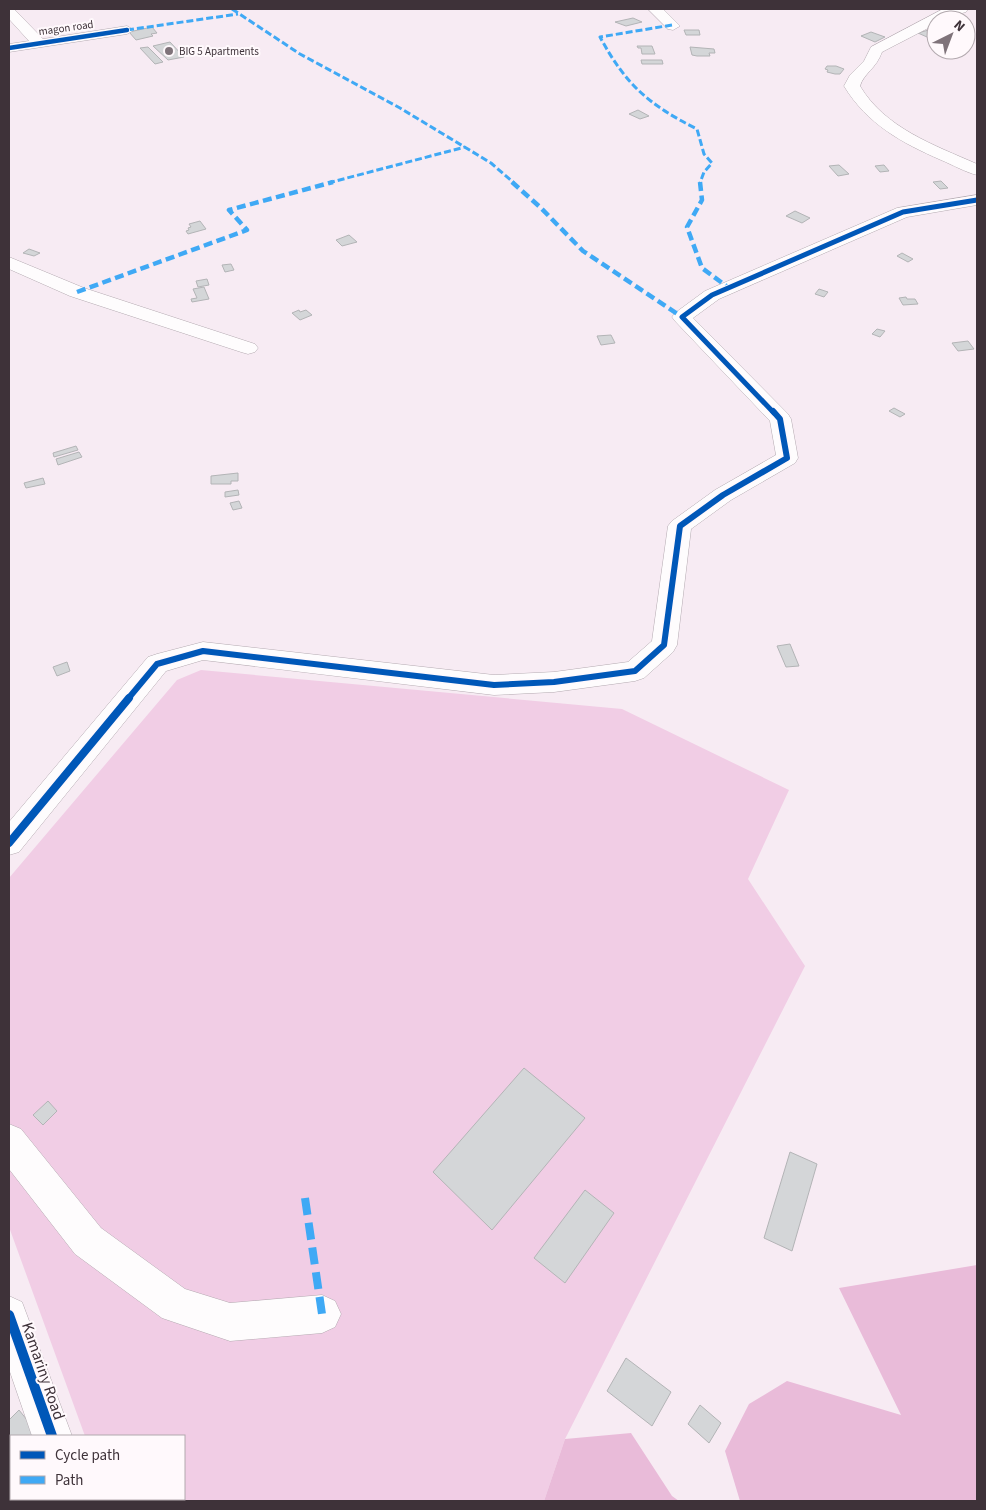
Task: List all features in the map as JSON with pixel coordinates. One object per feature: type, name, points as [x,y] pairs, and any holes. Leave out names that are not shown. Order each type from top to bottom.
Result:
[{"type":"street","points":[[655,9],[673,26]]},
{"type":"street","points":[[9,11],[39,43]]},
{"type":"street","points":[[926,22],[876,50],[871,62],[855,78],[852,86],[855,94],[878,118],[896,132],[977,170]]},
{"type":"street","name":"magon road","points":[[9,48],[127,30]]},
{"type":"street","points":[[9,843],[158,664],[166,661],[203,651],[494,685],[554,682],[634,671],[664,645],[680,526],[723,495],[787,458],[780,419],[682,317],[712,295],[903,212],[977,200]]},
{"type":"street","points":[[9,262],[77,292],[248,348]]},
{"type":"street","points":[[9,1141],[88,1241],[175,1305],[230,1322],[322,1314]]},
{"type":"street","name":"Kamariny Road","points":[[9,1315],[52,1435]]},
{"type":"shaded area","points":[[201,670],[622,709],[789,790],[748,879],[805,966],[565,1439],[544,1501],[108,1500],[185,1500],[185,1435],[85,1435],[9,1227],[9,878],[177,680]]},
{"type":"shaded area","points":[[977,1265],[977,1501],[740,1501],[725,1451],[749,1404],[787,1381],[901,1415],[839,1288]]},
{"type":"shaded area","points":[[631,1433],[672,1496],[679,1501],[544,1501],[565,1439]]},
{"type":"building","points":[[633,18],[642,22],[626,26],[615,22]]},
{"type":"building","points":[[152,27],[157,33],[151,34],[153,36],[136,40],[129,32]]},
{"type":"building","points":[[684,30],[699,30],[700,35],[686,35]]},
{"type":"building","points":[[926,31],[926,37],[918,33]]},
{"type":"building","points":[[871,32],[885,37],[875,42],[861,36]]},
{"type":"building","name":"BIG 5 Apartments","points":[[170,42],[184,57],[168,60],[153,46]]},
{"type":"building","points":[[637,46],[652,46],[655,54],[642,54],[641,48]]},
{"type":"building","points":[[148,47],[163,62],[155,64],[140,48]]},
{"type":"building","points":[[690,47],[714,49],[715,53],[709,53],[710,56],[692,55]]},
{"type":"building","points":[[641,60],[662,60],[663,64],[642,64]]},
{"type":"building","points":[[827,66],[836,66],[844,69],[840,74],[835,74],[827,72],[828,70],[825,69]]},
{"type":"building","points":[[638,110],[649,116],[640,119],[629,114]]},
{"type":"building","points":[[839,165],[849,174],[838,176],[829,166]]},
{"type":"building","points":[[884,165],[889,171],[880,172],[875,166]]},
{"type":"building","points":[[941,181],[948,188],[940,189],[933,182]]},
{"type":"building","points":[[795,211],[810,218],[802,223],[786,216]]},
{"type":"building","points":[[200,221],[206,229],[188,234],[186,231],[191,227],[189,224]]},
{"type":"building","points":[[349,235],[357,242],[342,246],[336,240]]},
{"type":"building","points":[[29,249],[40,253],[34,256],[23,253]]},
{"type":"building","points":[[902,253],[913,259],[908,262],[897,256]]},
{"type":"building","points":[[231,264],[234,270],[225,272],[222,265]]},
{"type":"building","points":[[207,279],[209,285],[198,287],[196,281]]},
{"type":"building","points":[[204,287],[209,299],[192,302],[191,299],[197,298],[193,289]]},
{"type":"building","points":[[819,289],[828,292],[824,297],[815,294]]},
{"type":"building","points":[[906,297],[907,299],[915,299],[918,304],[903,305],[899,298]]},
{"type":"building","points":[[299,310],[300,312],[306,310],[312,315],[300,320],[292,313]]},
{"type":"building","points":[[877,329],[885,331],[880,337],[872,334]]},
{"type":"building","points":[[611,335],[615,343],[601,345],[597,336]]},
{"type":"building","points":[[968,341],[974,349],[958,351],[952,343]]},
{"type":"building","points":[[894,408],[905,414],[900,417],[889,411]]},
{"type":"building","points":[[76,446],[78,450],[54,457],[53,453]]},
{"type":"building","points":[[79,452],[82,457],[58,465],[56,459]]},
{"type":"building","points":[[238,473],[238,481],[231,481],[231,484],[211,484],[211,476]]},
{"type":"building","points":[[43,478],[45,484],[26,488],[24,483]]},
{"type":"building","points":[[238,490],[239,495],[225,497],[225,492]]},
{"type":"building","points":[[239,501],[242,508],[233,510],[230,503]]},
{"type":"building","points":[[790,644],[799,666],[786,667],[777,646]]},
{"type":"building","points":[[67,662],[70,671],[57,676],[53,667]]},
{"type":"building","points":[[524,1068],[585,1118],[492,1230],[433,1172]]},
{"type":"building","points":[[48,1101],[57,1111],[43,1125],[33,1115]]},
{"type":"building","points":[[790,1152],[817,1164],[792,1251],[764,1238]]},
{"type":"building","points":[[585,1190],[614,1213],[565,1283],[534,1258]]},
{"type":"building","points":[[626,1358],[671,1392],[652,1426],[607,1391]]},
{"type":"building","points":[[700,1405],[721,1423],[709,1443],[688,1424]]},
{"type":"building","points":[[19,1410],[39,1435],[10,1435],[9,1477],[9,1420]]},
{"type":"marked path","points":[[232,9],[300,54],[400,108],[491,163],[541,208],[583,251],[682,317]]},
{"type":"marked path","points":[[127,30],[238,14]]},
{"type":"marked path","points":[[672,25],[600,37],[618,67],[641,94],[663,112],[697,129],[704,154],[712,163],[704,172],[700,183],[703,195],[700,206],[687,227],[702,268],[729,288]]},
{"type":"marked path","points":[[77,292],[247,230],[229,210],[465,147]]},
{"type":"marked path","points":[[305,1198],[322,1314]]},
{"type":"cycle path","points":[[9,48],[127,30]]},
{"type":"cycle path","points":[[9,843],[157,664],[203,651],[494,685],[554,682],[635,671],[664,645],[680,526],[723,495],[787,458],[780,419],[682,317],[712,295],[903,212],[977,200]]},
{"type":"cycle path","points":[[9,1315],[52,1435]]},
{"type":"place","name":"BIG 5 Apartments","points":[[169,51]]}]
